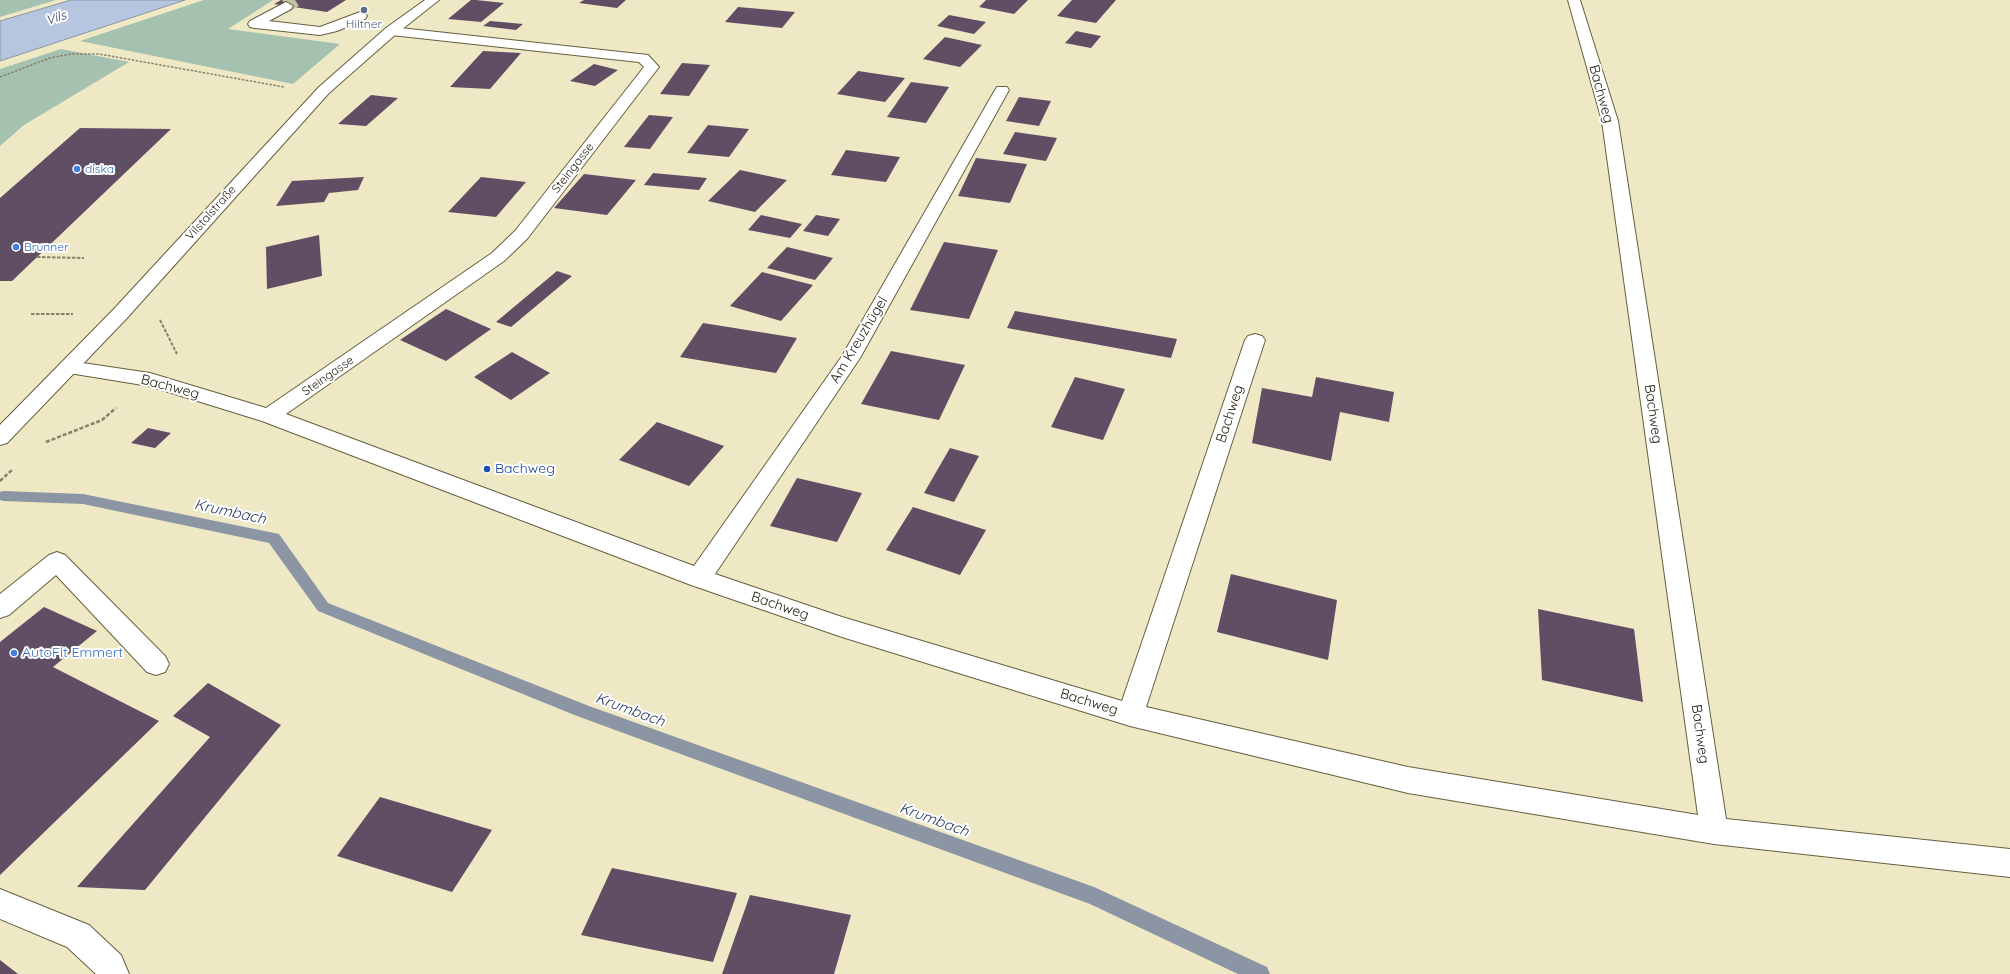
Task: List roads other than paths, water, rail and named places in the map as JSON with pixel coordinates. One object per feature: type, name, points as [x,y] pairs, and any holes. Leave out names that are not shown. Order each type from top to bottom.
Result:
[{"type":"street","name":"Vilstalstraße","points":[[0,438],[69,367],[324,90],[391,31],[433,0]]},
{"type":"street","name":"Bachweg","points":[[1574,0],[1610,121],[1714,831]]},
{"type":"street","points":[[286,6],[255,24],[320,31],[332,28],[360,16]]},
{"type":"street","name":"Steingasse","points":[[269,416],[498,257],[521,235],[652,67],[643,58],[391,31]]},
{"type":"street","name":"Am Kreuzhügel","points":[[699,578],[850,358],[1002,90]]},
{"type":"street","name":"Bachweg","points":[[1130,715],[1255,340]]},
{"type":"street","name":"Bachweg","points":[[69,367],[150,380],[269,416],[699,578],[842,627],[1130,715],[1408,780],[1714,831],[2010,863]]},
{"type":"street","points":[[0,608],[57,561],[156,664]]},
{"type":"street","points":[[0,904],[78,936],[110,966],[113,974]]},
{"type":"water","name":"Vils","points":[[71,0],[185,0],[0,61],[0,21]]},
{"type":"waterway","name":"Krumbach","points":[[3,496],[83,499],[274,538],[323,607],[583,711],[1094,896],[1260,974]]},
{"type":"tunnel","points":[[286,6],[295,0]]},
{"type":"place","name":"Hiltner","points":[[364,10]]},
{"type":"place","name":"diska","points":[[77,169]]},
{"type":"place","name":"Brunner","points":[[16,247]]},
{"type":"place","name":"Bachweg","points":[[487,469]]},
{"type":"place","name":"AutoFit Emmert","points":[[14,653]]}]
